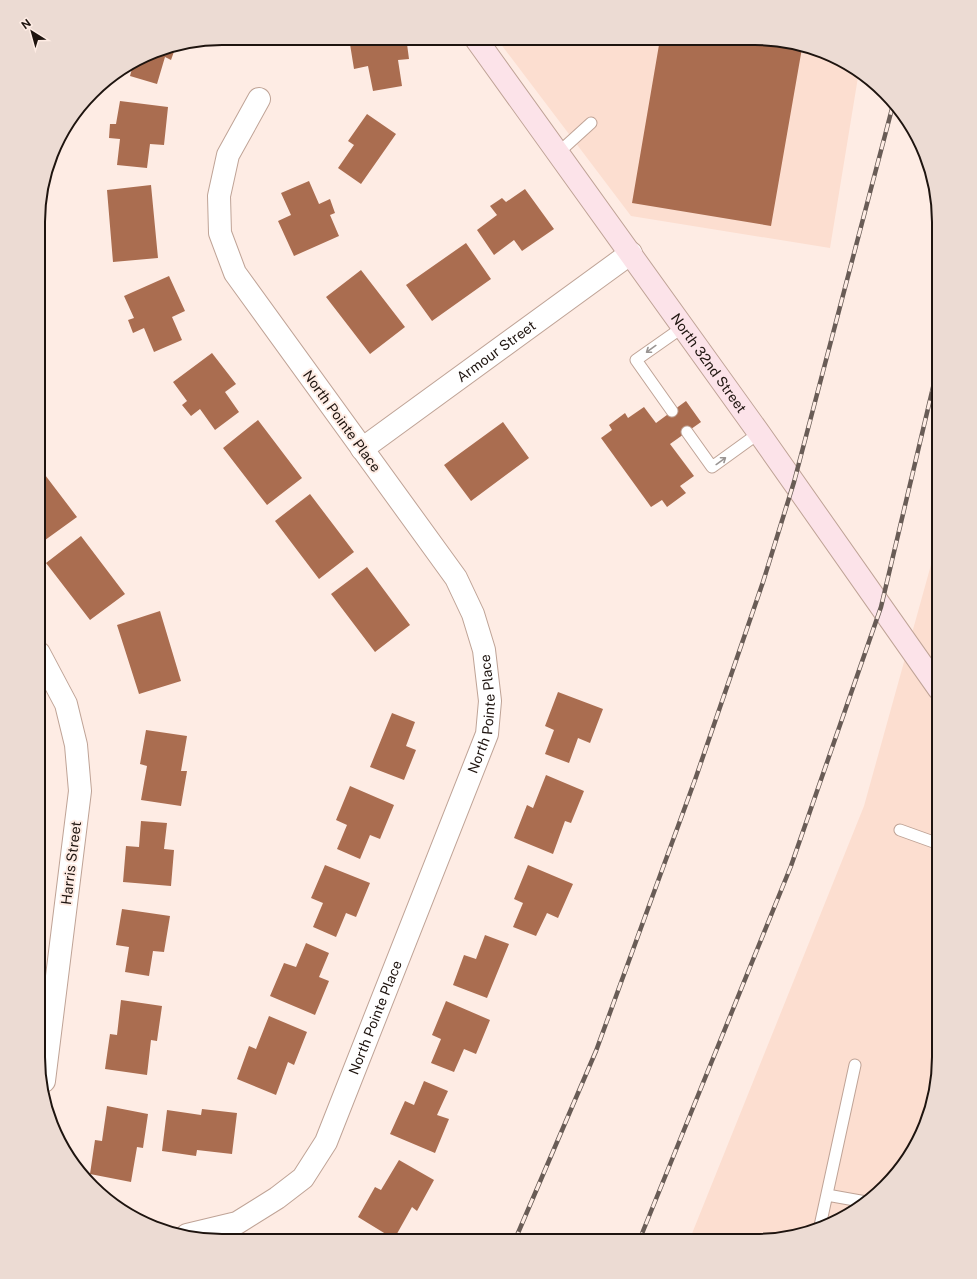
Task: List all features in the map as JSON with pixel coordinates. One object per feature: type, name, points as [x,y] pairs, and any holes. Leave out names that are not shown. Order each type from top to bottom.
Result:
[{"type":"street","name":"North 32nd Street","points":[[480,45],[631,253],[932,679]]},
{"type":"street","name":"North Pointe Place","points":[[200,1232],[237,1224],[277,1198],[303,1178],[326,1142],[487,734],[490,701],[484,650],[473,614],[456,578],[235,273],[220,234],[219,196],[228,155],[259,99]]},
{"type":"street","name":"Armour Street","points":[[362,449],[631,253]]},
{"type":"street","name":"Harris Street","points":[[45,664],[66,704],[76,745],[80,791],[45,1070]]},
{"type":"lane","points":[[558,153],[590,122]]},
{"type":"lane","points":[[672,411],[636,360],[683,327]]},
{"type":"lane","points":[[688,432],[712,467],[759,433]]},
{"type":"lane","points":[[900,830],[932,841]]},
{"type":"lane","points":[[821,1220],[855,1066]]},
{"type":"lane","points":[[827,1195],[858,1201]]},
{"type":"shaded area","points":[[502,45],[766,45],[789,48],[812,54],[833,63],[858,78],[830,248],[631,216]]},
{"type":"shaded area","points":[[932,561],[932,1068],[929,1091],[923,1114],[914,1135],[888,1174],[863,1197],[833,1216],[801,1228],[766,1234],[692,1234],[864,806]]},
{"type":"building","points":[[350,45],[407,45],[409,59],[398,60],[402,86],[373,91],[368,66],[354,69]]},
{"type":"building","points":[[659,45],[766,45],[801,51],[771,226],[632,203]]},
{"type":"building","points":[[174,52],[171,60],[165,57],[157,84],[130,76],[132,70],[144,63]]},
{"type":"building","points":[[120,101],[168,107],[164,145],[150,144],[147,168],[117,165],[120,139],[109,138],[110,124],[116,124]]},
{"type":"building","points":[[367,114],[396,134],[361,184],[338,168],[354,145],[348,141]]},
{"type":"building","points":[[309,181],[319,204],[330,199],[335,213],[330,215],[339,236],[294,256],[278,221],[291,215],[281,193]]},
{"type":"building","points":[[151,185],[158,258],[113,262],[107,190]]},
{"type":"building","points":[[525,189],[554,229],[522,251],[514,240],[494,255],[477,230],[497,215],[490,206],[502,198],[506,202]]},
{"type":"building","points":[[466,243],[491,279],[432,321],[406,285]]},
{"type":"building","points":[[361,270],[405,327],[370,354],[326,297]]},
{"type":"building","points":[[169,276],[185,311],[172,317],[182,340],[154,352],[144,328],[133,333],[128,320],[134,318],[124,296]]},
{"type":"building","points":[[212,353],[236,384],[225,392],[239,412],[215,430],[200,409],[191,416],[182,405],[187,401],[173,382]]},
{"type":"building","points":[[686,401],[701,422],[670,444],[694,476],[680,486],[686,493],[667,507],[662,500],[651,507],[601,438],[612,430],[609,425],[625,413],[628,418],[644,407],[656,423]]},
{"type":"building","points":[[258,420],[302,478],[267,505],[223,448]]},
{"type":"building","points":[[503,422],[529,458],[471,501],[444,465]]},
{"type":"building","points":[[45,475],[77,517],[45,540]]},
{"type":"building","points":[[310,494],[354,552],[319,579],[275,521]]},
{"type":"building","points":[[81,536],[125,594],[90,620],[46,563]]},
{"type":"building","points":[[367,567],[410,625],[375,652],[331,594]]},
{"type":"building","points":[[160,611],[181,681],[139,694],[117,625]]},
{"type":"building","points":[[558,692],[603,709],[590,743],[578,738],[569,763],[545,754],[554,730],[545,726]]},
{"type":"building","points":[[392,713],[415,722],[406,746],[416,750],[404,780],[370,767]]},
{"type":"building","points":[[146,730],[187,736],[181,771],[187,771],[181,806],[141,800],[147,766],[140,764]]},
{"type":"building","points":[[546,775],[584,791],[571,823],[565,821],[553,854],[514,838],[527,805],[533,808]]},
{"type":"building","points":[[350,786],[394,805],[380,839],[370,835],[360,859],[337,849],[347,825],[336,820]]},
{"type":"building","points":[[141,821],[167,823],[164,849],[174,850],[171,886],[123,882],[126,846],[139,847]]},
{"type":"building","points":[[325,865],[370,883],[356,917],[346,913],[336,937],[313,927],[323,903],[311,898]]},
{"type":"building","points":[[528,865],[573,884],[558,918],[547,913],[536,936],[513,927],[523,903],[514,899]]},
{"type":"building","points":[[122,909],[170,916],[164,952],[153,951],[149,976],[125,972],[129,947],[116,945]]},
{"type":"building","points":[[485,935],[509,944],[487,998],[453,985],[464,955],[476,959]]},
{"type":"building","points":[[306,943],[329,953],[319,977],[329,981],[315,1015],[270,996],[284,963],[296,967]]},
{"type":"building","points":[[121,1000],[162,1006],[157,1041],[151,1040],[147,1075],[105,1069],[110,1034],[117,1035]]},
{"type":"building","points":[[446,1001],[490,1020],[476,1054],[464,1049],[454,1072],[431,1063],[441,1039],[432,1035]]},
{"type":"building","points":[[269,1016],[307,1032],[294,1065],[288,1062],[276,1095],[237,1079],[249,1046],[256,1049]]},
{"type":"building","points":[[424,1081],[448,1091],[437,1115],[449,1119],[435,1153],[390,1134],[405,1101],[414,1105]]},
{"type":"building","points":[[107,1106],[148,1114],[143,1148],[137,1147],[131,1182],[90,1174],[95,1140],[102,1141]]},
{"type":"building","points":[[202,1109],[237,1113],[232,1154],[197,1150],[196,1156],[162,1151],[167,1110],[201,1115]]},
{"type":"building","points":[[399,1160],[434,1180],[417,1211],[412,1207],[397,1234],[386,1234],[358,1217],[375,1187],[381,1190]]},
{"type":"railway","points":[[518,1234],[596,1051],[696,777],[763,582],[794,482],[892,110]]},
{"type":"railway","points":[[642,1234],[791,866],[881,607],[932,392]]}]
